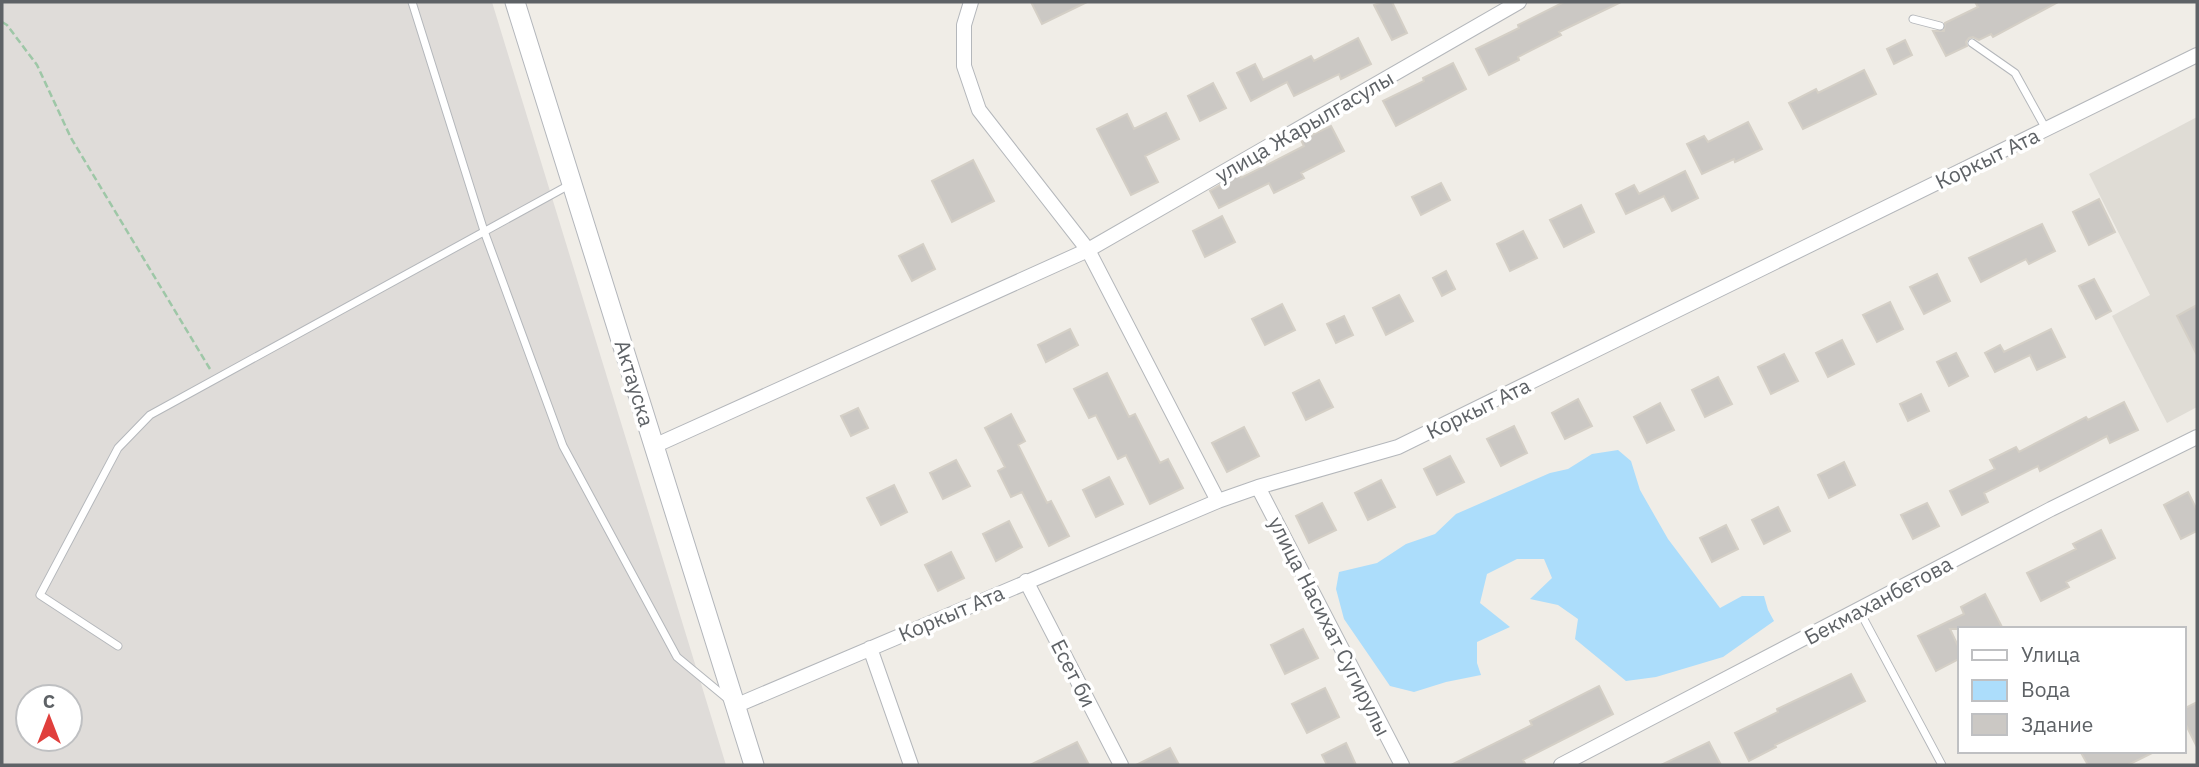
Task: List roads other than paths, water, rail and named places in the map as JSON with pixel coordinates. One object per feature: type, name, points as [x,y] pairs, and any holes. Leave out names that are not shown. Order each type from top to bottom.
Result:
[{"type":"main road","name":"Актауска","points":[[515,2],[754,765]]},
{"type":"street","points":[[971,2],[964,25],[964,66],[979,110],[1088,250],[1217,501]]},
{"type":"street","name":"улица Жарылгасулы","points":[[654,446],[1088,250],[1519,2]]},
{"type":"street","name":"Коркыт Ата","points":[[735,706],[1217,501],[1398,447],[2197,55]]},
{"type":"street","name":"Бекмаханбетова","points":[[1561,765],[2197,437]]},
{"type":"street","name":"улица Насихат Сугирулы","points":[[1258,487],[1402,765]]},
{"type":"street","name":"Есет би","points":[[1026,581],[1121,765]]},
{"type":"street","points":[[870,648],[911,765]]},
{"type":"lane","points":[[412,2],[484,231],[569,458],[677,657],[735,706]]},
{"type":"lane","points":[[1913,19],[1940,26]]},
{"type":"lane","points":[[1972,43],[2015,73],[2046,129]]},
{"type":"lane","points":[[118,646],[40,595],[118,448],[150,415],[572,183]]},
{"type":"lane","points":[[1859,610],[1942,765]]},
{"type":"water","points":[[1618,450],[1631,461],[1640,490],[1668,539],[1720,608],[1742,596],[1764,596],[1774,621],[1723,657],[1656,677],[1626,681],[1575,639],[1578,619],[1558,605],[1530,599],[1552,578],[1544,559],[1517,559],[1487,574],[1480,603],[1510,627],[1477,642],[1477,663],[1481,675],[1414,692],[1390,686],[1344,619],[1336,589],[1339,572],[1377,563],[1406,544],[1435,534],[1456,514],[1550,473],[1568,469],[1592,454]]}]
